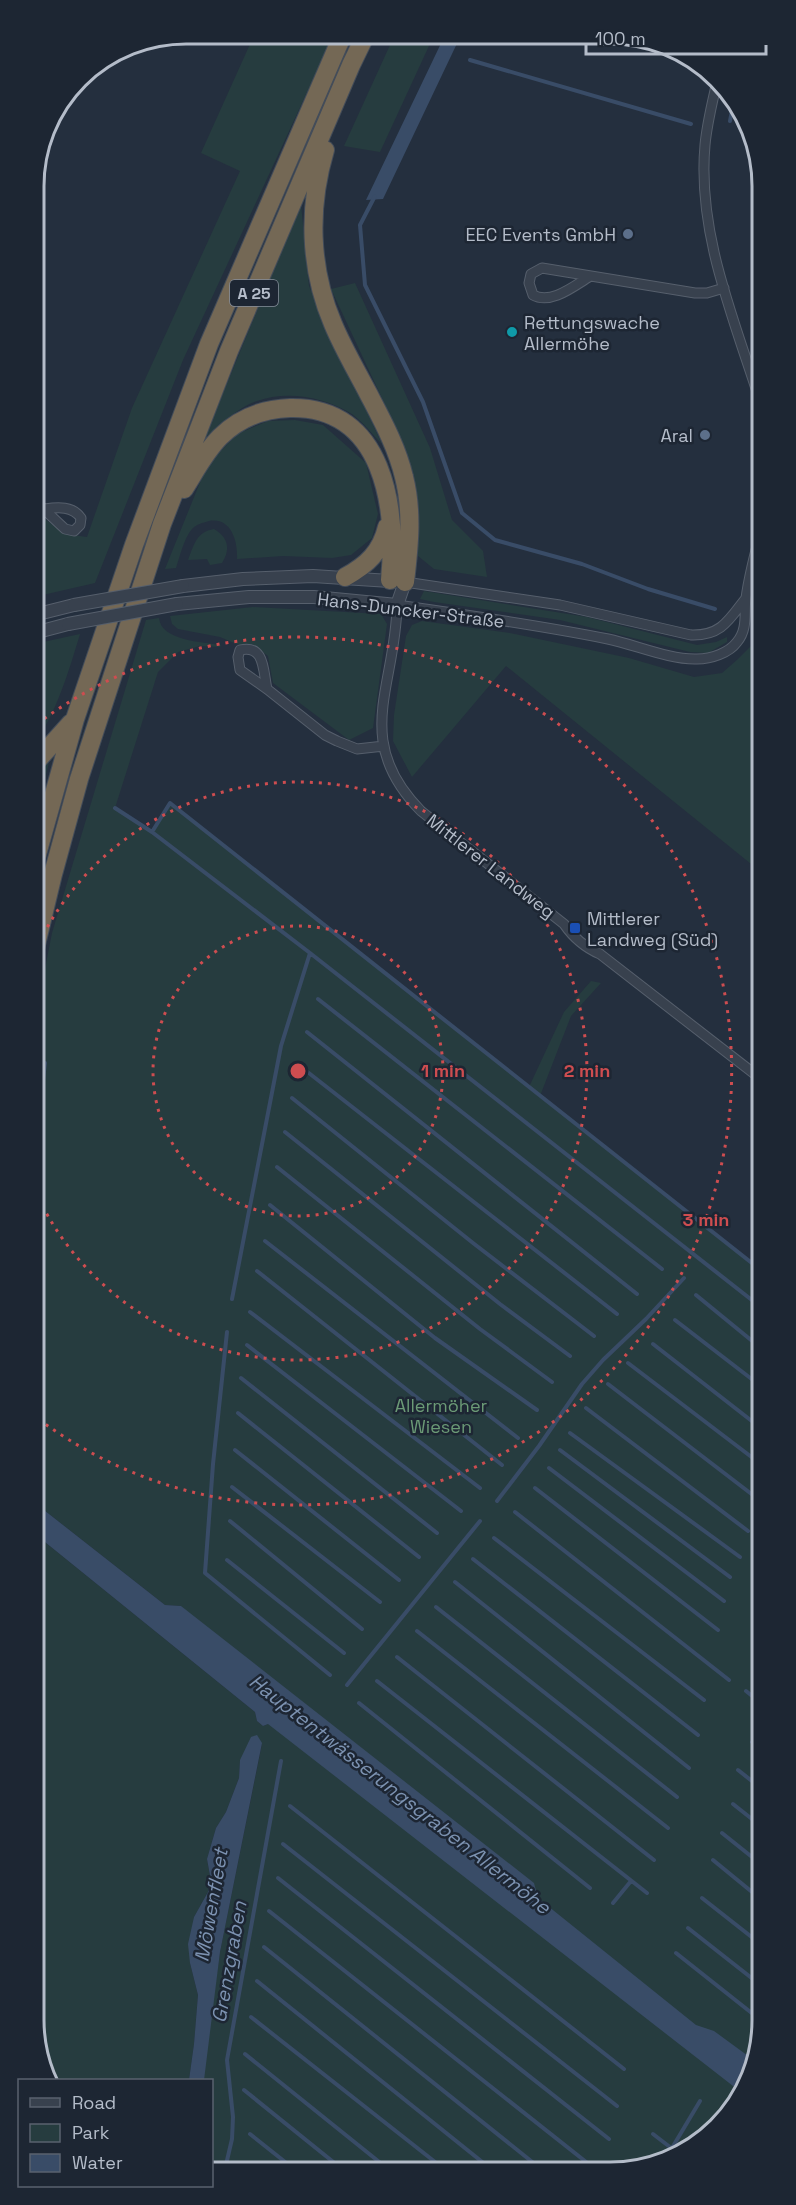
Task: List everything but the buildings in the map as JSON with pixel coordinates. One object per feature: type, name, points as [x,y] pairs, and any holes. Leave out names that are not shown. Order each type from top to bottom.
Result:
[{"type":"highway","name":"A 25","points":[[44,830],[75,720],[134,545],[209,344],[340,44]]},
{"type":"highway","name":"A 25","points":[[44,911],[79,779],[162,524],[229,351],[361,44]]},
{"type":"highway","points":[[351,65],[319,170],[313,215],[315,263],[333,325],[391,438],[405,478],[410,520],[398,581]]},
{"type":"highway","points":[[162,524],[204,457],[228,430],[246,418],[264,411],[294,408],[328,415],[346,425],[362,439],[375,457],[383,477],[388,502],[392,553],[398,581]]},
{"type":"highway","points":[[345,577],[363,567],[376,554],[389,519]]},
{"type":"highway","points":[[44,753],[75,720]]},
{"type":"street","points":[[715,90],[708,121],[704,182],[708,225],[724,288],[752,376]]},
{"type":"street","points":[[589,277],[549,298],[533,295],[530,287],[531,274],[542,268],[695,293],[707,293],[724,288]]},
{"type":"street","name":"Hans-Duncker-Straße","points":[[44,630],[177,604],[249,597],[314,597],[488,617],[623,642],[678,658],[699,659],[720,654],[737,643],[745,624],[746,598],[752,569]]},
{"type":"street","name":"Hans-Duncker-Straße","points":[[44,612],[183,586],[280,576],[345,577],[398,581],[560,605],[691,636],[701,636],[719,630],[727,624],[746,598]]},
{"type":"street","points":[[397,605],[398,581]]},
{"type":"street","name":"Mittlerer Landweg","points":[[397,605],[397,623],[381,722],[384,746],[396,778],[405,793],[421,811],[564,924],[570,934],[600,954],[752,1072]]},
{"type":"street","points":[[267,688],[325,735],[337,741],[357,749],[384,746]]},
{"type":"green space","points":[[250,44],[329,44],[183,360],[95,583],[44,595],[44,518],[65,534],[87,537],[132,408],[240,171],[201,153]]},
{"type":"green space","points":[[390,44],[430,44],[380,152],[344,146]]},
{"type":"green space","points":[[301,204],[309,286],[382,444],[364,424],[341,408],[306,397],[293,396],[269,398],[250,404],[229,417],[204,439]]},
{"type":"green space","points":[[355,283],[430,448],[452,520],[483,551],[487,577],[434,569],[418,556],[415,490],[401,439],[331,289]]},
{"type":"green space","points":[[295,420],[323,425],[366,463],[378,514],[372,538],[351,555],[332,558],[283,556],[237,559],[232,532],[223,523],[209,521],[196,526],[189,533],[176,568],[165,569],[207,465],[237,434],[268,421]]},
{"type":"green space","points":[[214,529],[219,532],[227,544],[227,553],[222,563],[210,565],[207,559],[188,560],[199,536]]},
{"type":"green space","points":[[424,591],[587,617],[697,645],[716,642],[727,637],[727,642],[708,653],[690,652],[560,620],[420,599]]},
{"type":"green space","points":[[253,607],[381,614],[387,624],[373,728],[349,740],[273,683],[268,656],[252,644],[239,645],[220,637],[178,629],[172,624],[170,616]]},
{"type":"green space","name":"Allermöher Wiesen","points":[[159,618],[167,632],[184,639],[221,645],[220,647],[200,646],[178,652],[158,672],[115,808],[152,832],[170,803],[529,1087],[564,1012],[591,981],[601,983],[571,1016],[540,1096],[752,1263],[752,2029],[750,2047],[738,2082],[729,2098],[711,2120],[682,2143],[647,2157],[611,2162],[213,2162],[213,2079],[204,2079],[203,2073],[220,1952],[262,1744],[240,1760],[239,1778],[226,1812],[216,1828],[207,1859],[211,1881],[208,1892],[194,1917],[190,1963],[198,1995],[189,2079],[57,2079],[51,2065],[46,2047],[44,2020],[44,1541],[255,1712],[257,1721],[263,1726],[268,1724],[181,1606],[165,1605],[44,1510],[44,973],[52,933],[146,620]]},
{"type":"green space","points":[[422,621],[510,633],[629,658],[694,677],[722,673],[752,645],[752,865],[506,666],[412,777],[393,741],[394,715],[406,636],[412,625]]},
{"type":"green space","points":[[80,634],[66,678],[44,728],[44,642]]},
{"type":"green space","points":[[51,754],[44,783],[44,762]]},
{"type":"water","points":[[441,44],[457,44],[383,199],[366,200]]},
{"type":"water","name":"Hauptentwässerungsgraben Allermöhe","points":[[44,1510],[165,1605],[181,1606],[534,1883],[538,1898],[696,2025],[714,2031],[748,2056],[735,2087],[268,1724],[263,1726],[257,1721],[255,1712],[44,1541]]},
{"type":"water","name":"Möwenfleet","points":[[257,1735],[262,1743],[220,1952],[204,2079],[189,2079],[198,1995],[188,1944],[194,1917],[208,1892],[211,1881],[207,1859],[216,1828],[226,1812],[239,1778],[240,1760],[251,1737]]},
{"type":"waterway","points":[[470,60],[691,124]]},
{"type":"waterway","points":[[730,121],[732,111]]},
{"type":"waterway","points":[[375,196],[360,225],[365,285],[423,402],[462,513],[495,540],[582,564],[648,589],[715,609]]},
{"type":"waterway","points":[[115,808],[152,832],[170,803],[752,1263]]},
{"type":"waterway","points":[[152,832],[310,953]]},
{"type":"waterway","points":[[232,1299],[281,1046],[310,953],[752,1300]]},
{"type":"waterway","points":[[318,999],[662,1269]]},
{"type":"waterway","points":[[307,1032],[637,1294]]},
{"type":"waterway","points":[[44,1071],[45,1063]]},
{"type":"waterway","points":[[296,1063],[617,1314]]},
{"type":"waterway","points":[[292,1098],[473,1243],[594,1336]]},
{"type":"waterway","points":[[285,1132],[500,1304],[570,1356]]},
{"type":"waterway","points":[[277,1167],[480,1329],[552,1382]]},
{"type":"waterway","points":[[270,1205],[435,1338],[537,1410]]},
{"type":"waterway","points":[[265,1241],[518,1438]]},
{"type":"waterway","points":[[257,1271],[502,1465]]},
{"type":"waterway","points":[[497,1501],[582,1384],[684,1278]]},
{"type":"waterway","points":[[696,1295],[752,1341]]},
{"type":"waterway","points":[[250,1312],[480,1488]]},
{"type":"waterway","points":[[675,1320],[752,1379]]},
{"type":"waterway","points":[[227,1332],[213,1464],[205,1573],[330,1675]]},
{"type":"waterway","points":[[653,1344],[752,1421]]},
{"type":"waterway","points":[[247,1345],[461,1511]]},
{"type":"waterway","points":[[628,1363],[752,1457]]},
{"type":"waterway","points":[[241,1378],[437,1533]]},
{"type":"waterway","points":[[608,1384],[752,1494]]},
{"type":"waterway","points":[[586,1408],[748,1531]]},
{"type":"waterway","points":[[238,1413],[419,1557]]},
{"type":"waterway","points":[[570,1433],[740,1557]]},
{"type":"waterway","points":[[235,1450],[399,1580]]},
{"type":"waterway","points":[[560,1450],[730,1577]]},
{"type":"waterway","points":[[549,1468],[724,1601]]},
{"type":"waterway","points":[[232,1487],[380,1602]]},
{"type":"waterway","points":[[535,1488],[718,1630]]},
{"type":"waterway","points":[[515,1512],[729,1680]]},
{"type":"waterway","points":[[230,1521],[362,1629]]},
{"type":"waterway","points":[[347,1685],[480,1521]]},
{"type":"waterway","points":[[494,1538],[704,1700]]},
{"type":"waterway","points":[[473,1559],[698,1735]]},
{"type":"waterway","points":[[227,1560],[344,1653]]},
{"type":"waterway","points":[[455,1582],[689,1768]]},
{"type":"waterway","points":[[436,1607],[677,1797]]},
{"type":"waterway","points":[[417,1631],[668,1828]]},
{"type":"waterway","points":[[397,1657],[654,1860]]},
{"type":"waterway","points":[[377,1681],[647,1893]]},
{"type":"waterway","points":[[746,1691],[752,1696]]},
{"type":"waterway","points":[[359,1703],[590,1888]]},
{"type":"waterway","name":"Grenzgraben","points":[[227,2162],[232,2139],[233,2117],[227,2060],[281,1761]]},
{"type":"waterway","points":[[738,1770],[752,1781]]},
{"type":"waterway","points":[[733,1804],[752,1819]]},
{"type":"waterway","points":[[290,1806],[624,2069]]},
{"type":"waterway","points":[[722,1833],[752,1857]]},
{"type":"waterway","points":[[283,1844],[617,2106]]},
{"type":"waterway","points":[[713,1860],[752,1892]]},
{"type":"waterway","points":[[278,1878],[609,2139]]},
{"type":"waterway","points":[[613,1903],[631,1881]]},
{"type":"waterway","points":[[702,1898],[752,1937]]},
{"type":"waterway","points":[[269,1911],[586,2162]]},
{"type":"waterway","points":[[688,1928],[752,1978]]},
{"type":"waterway","points":[[264,1947],[532,2162]]},
{"type":"waterway","points":[[676,1953],[752,2013]]},
{"type":"waterway","points":[[257,1981],[482,2162]]},
{"type":"waterway","points":[[251,2017],[435,2162]]},
{"type":"waterway","points":[[245,2054],[379,2162]]},
{"type":"waterway","points":[[244,2090],[333,2162]]},
{"type":"waterway","points":[[672,2148],[700,2101]]},
{"type":"waterway","points":[[250,2134],[285,2162]]},
{"type":"waterway","points":[[653,2134],[671,2148]]},
{"type":"place","name":"EEC Events GmbH","points":[[628,234]]},
{"type":"place","name":"Rettungswache Allermöhe","points":[[512,332]]},
{"type":"place","name":"Aral","points":[[705,435]]},
{"type":"place","name":"Mittlerer Landweg (Süd)","points":[[575,928]]}]
